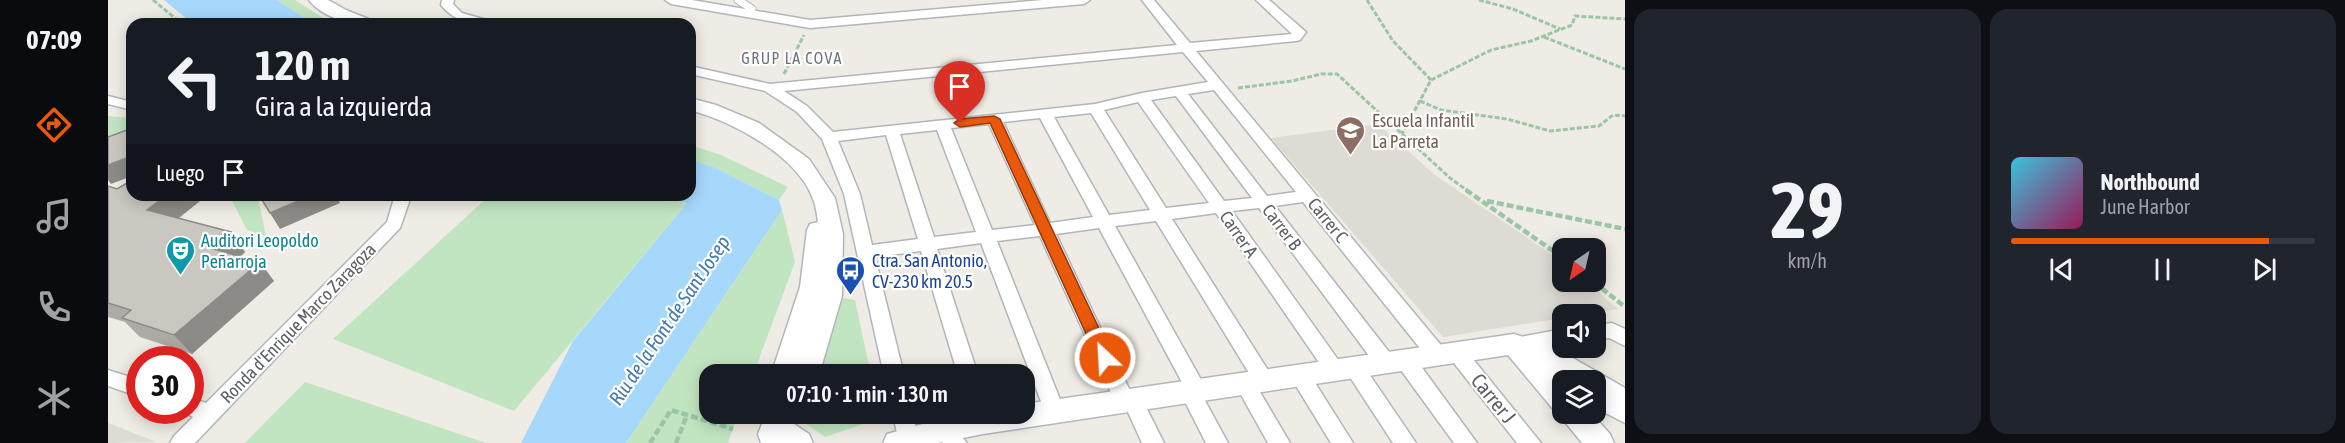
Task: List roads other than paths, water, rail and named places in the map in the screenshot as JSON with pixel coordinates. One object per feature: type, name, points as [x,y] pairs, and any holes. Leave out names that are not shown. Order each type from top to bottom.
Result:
[{"type":"main road","points":[[317,0],[350,18]]},
{"type":"main road","points":[[696,106],[752,127],[782,150],[813,202],[819,236],[812,287],[795,364]]},
{"type":"main road","points":[[1035,414],[1447,354],[1524,349],[1552,386]]},
{"type":"main road","points":[[903,432],[950,436],[971,424]]},
{"type":"main road","points":[[1584,424],[1600,443]]},
{"type":"main road","points":[[762,443],[785,429]]},
{"type":"street","points":[[448,0],[447,5],[458,16],[465,18]]},
{"type":"street","points":[[671,0],[715,4],[748,13],[810,24],[1084,0]]},
{"type":"street","name":"Carrer C","points":[[1148,0],[1308,196],[1447,354]]},
{"type":"street","points":[[696,71],[770,88],[1296,37],[1300,32],[1262,0]]},
{"type":"street","points":[[770,88],[802,109],[829,137],[852,194],[891,364]]},
{"type":"street","points":[[829,137],[1095,108],[1142,96],[1220,88]]},
{"type":"street","name":"Carrer B","points":[[1179,91],[1263,201],[1395,362],[1466,443]]},
{"type":"street","name":"Carrer A","points":[[1142,96],[1220,207],[1405,443]]},
{"type":"street","points":[[108,100],[126,104]]},
{"type":"street","points":[[1095,108],[1161,214],[1255,383],[1279,443]]},
{"type":"street","points":[[1045,114],[1194,392],[1217,443]]},
{"type":"street","points":[[994,119],[1129,401],[1154,443]]},
{"type":"street","points":[[943,125],[1055,412]]},
{"type":"street","points":[[891,130],[965,364]]},
{"type":"street","points":[[866,252],[1308,196]]},
{"type":"street","name":"Ronda d'Enrique Marco Zaragoza","points":[[204,406],[394,224],[401,201]]},
{"type":"street","points":[[1606,331],[1612,330],[1625,338]]},
{"type":"street","points":[[1524,349],[1552,340]]},
{"type":"street","points":[[1524,349],[1552,371]]},
{"type":"street","points":[[1524,349],[1625,398]]},
{"type":"street","name":"Carrer J","points":[[1447,354],[1530,443]]},
{"type":"street","points":[[1300,376],[1342,443]]},
{"type":"street","points":[[108,378],[126,384]]},
{"type":"street","points":[[1606,404],[1625,414]]},
{"type":"street","name":"Ronda d'Enrique Marco Zaragoza","points":[[181,443],[192,424]]},
{"type":"lane","points":[[738,0],[752,9],[748,13]]},
{"type":"water","points":[[164,0],[277,0],[305,18],[186,18]]},
{"type":"water","name":"Riu de la Font de Sant Josep","points":[[696,161],[716,168],[779,200],[782,210],[626,443],[521,443],[573,341],[687,203],[680,201],[696,201]]},
{"type":"place","name":"Escuela Infantil La Parreta","points":[[1351,156]]},
{"type":"place","name":"Auditori Leopoldo Peñarroja","points":[[180,276]]},
{"type":"place","name":"Ctra. San Antonio, CV-230 km 20.5","points":[[851,296]]},
{"type":"district","name":"GRUP LA COVA","points":[[792,58]]}]
